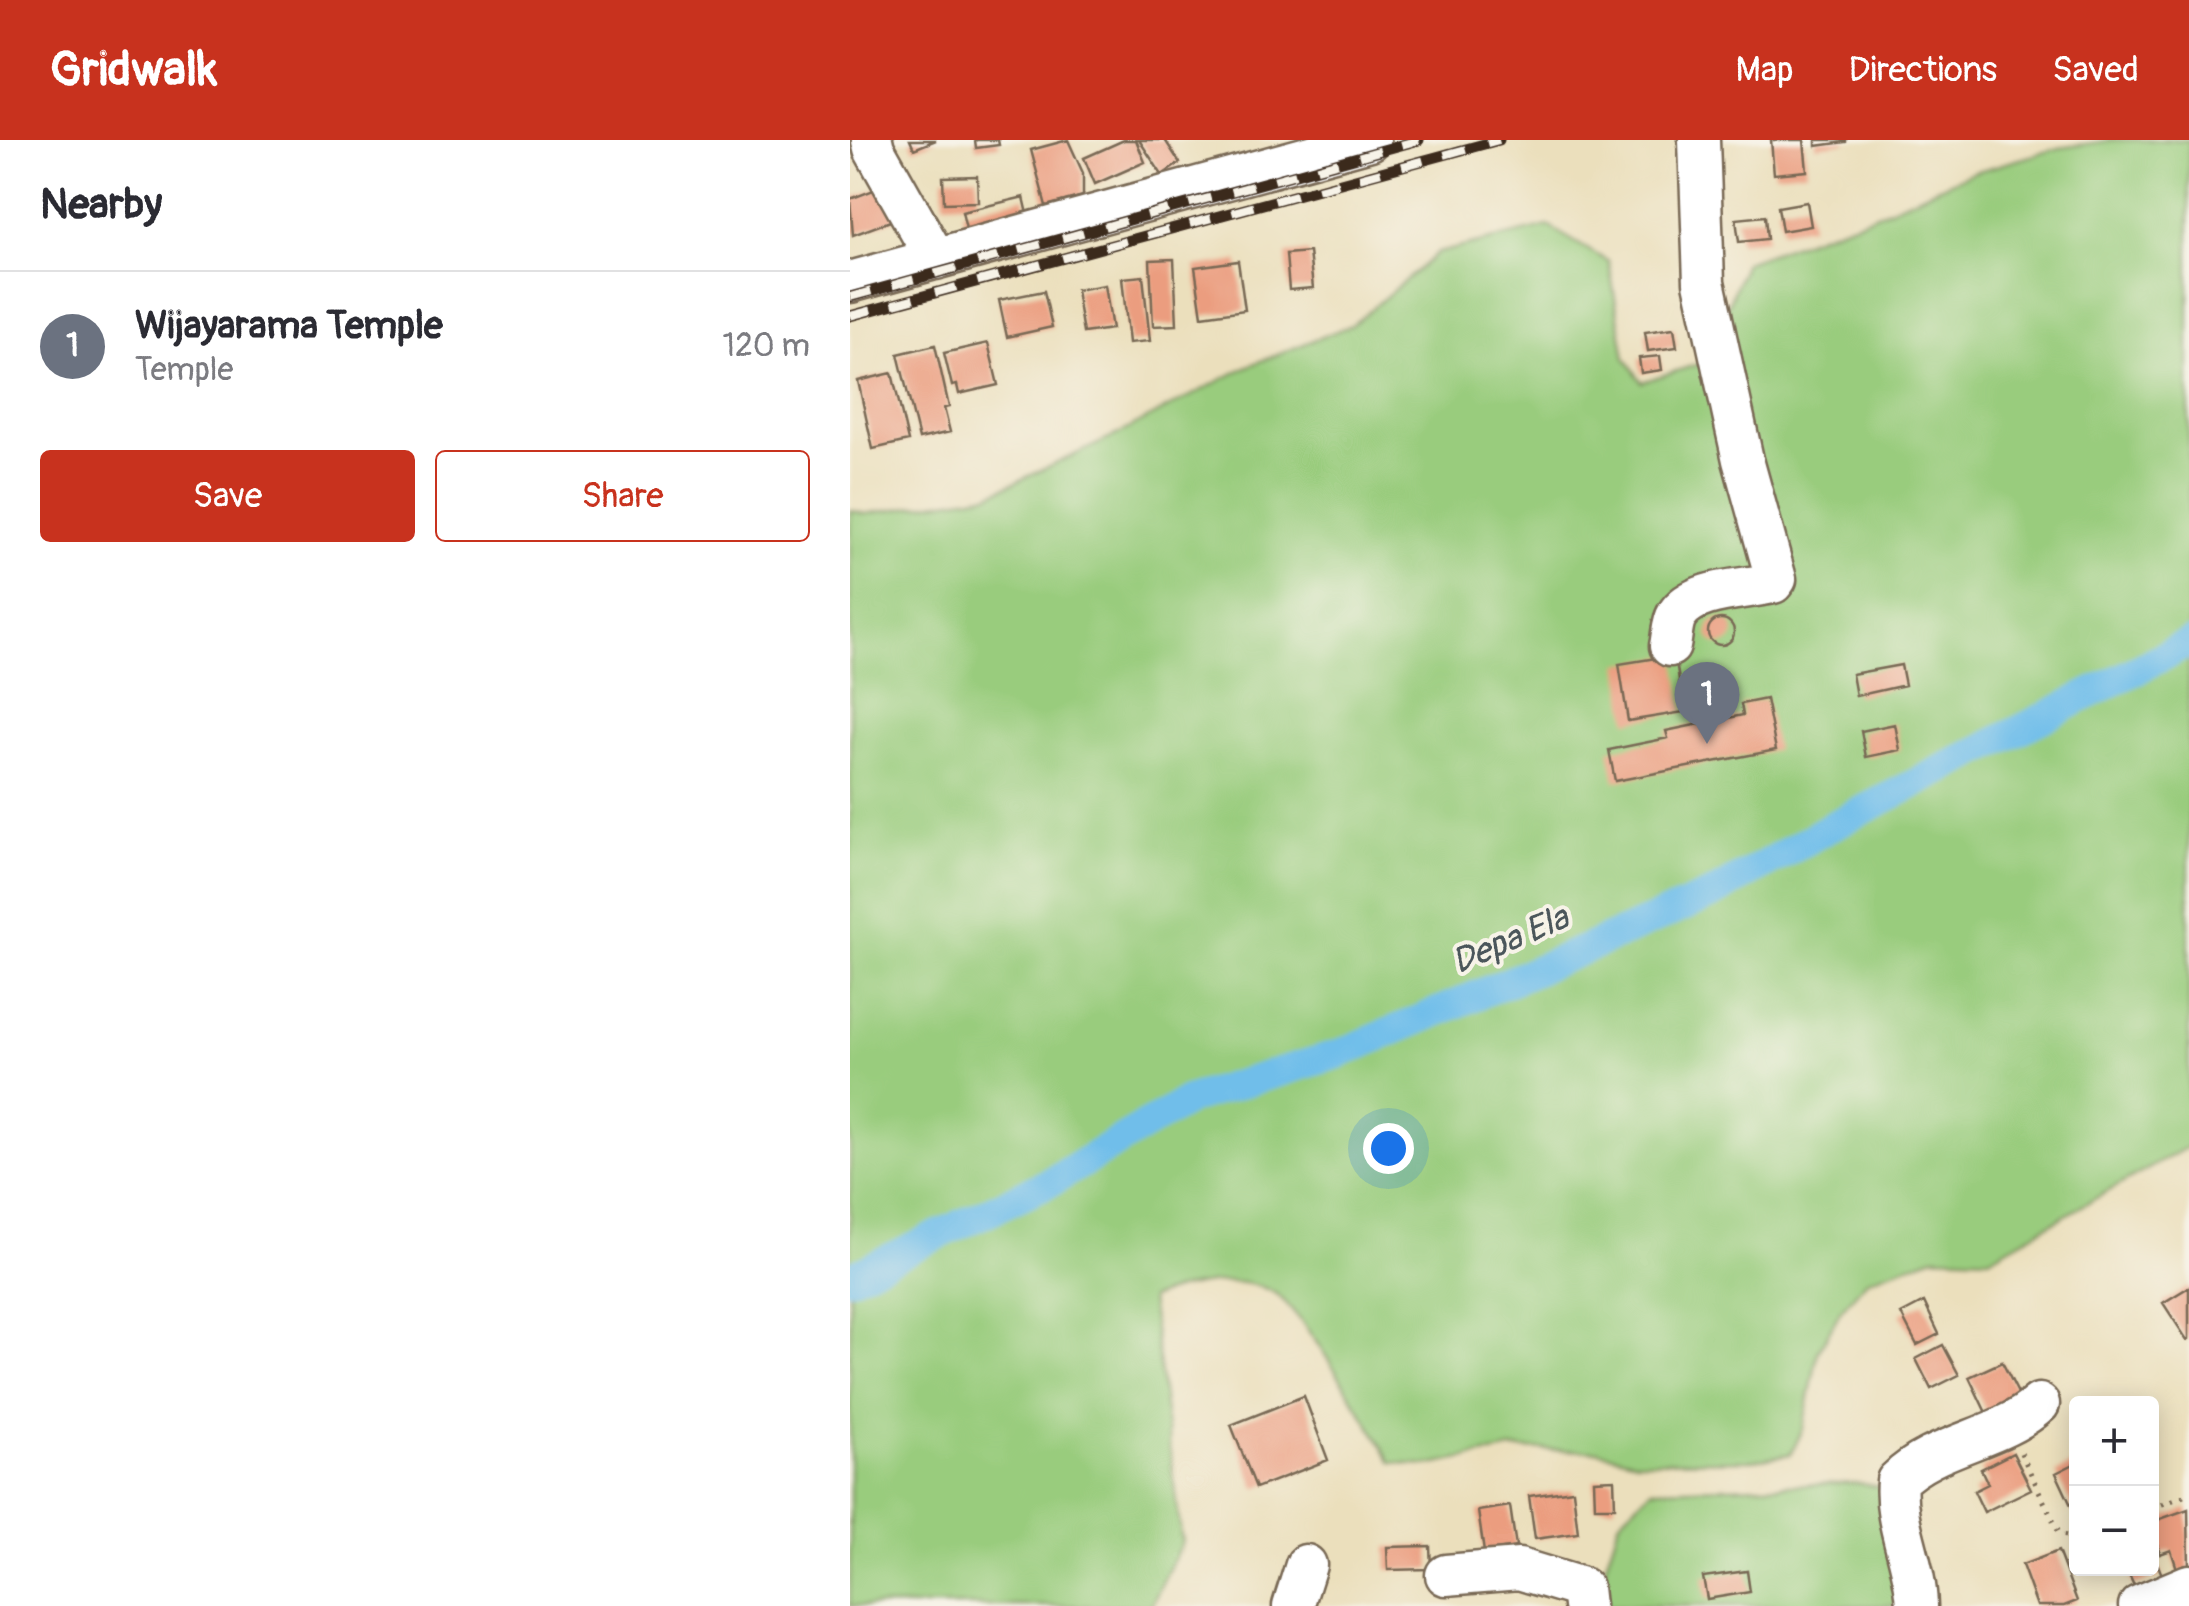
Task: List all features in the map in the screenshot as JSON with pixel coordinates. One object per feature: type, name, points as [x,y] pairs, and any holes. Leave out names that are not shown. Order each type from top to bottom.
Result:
[{"type":"street","points":[[872,140],[936,259]]},
{"type":"street","points":[[850,282],[1370,140]]},
{"type":"street","points":[[1670,646],[1676,616],[1689,604],[1706,596],[1773,583],[1776,578],[1743,460],[1704,282],[1700,140]]},
{"type":"street","points":[[1917,1606],[1912,1568],[1900,1527],[1898,1480],[1909,1469],[2023,1413]]},
{"type":"street","points":[[1293,1606],[1306,1564]]},
{"type":"street","points":[[1446,1575],[1519,1569],[1582,1588],[1584,1606]]},
{"type":"street","points":[[2139,1606],[2189,1584]]},
{"type":"path","points":[[2023,1413],[2060,1535],[2069,1537]]},
{"type":"path","points":[[2159,1505],[2189,1494]]},
{"type":"green space","points":[[2112,140],[2189,140],[2189,1146],[1989,1258],[1934,1256],[1868,1279],[1841,1310],[1818,1352],[1803,1429],[1791,1454],[1754,1460],[1636,1461],[1598,1451],[1512,1449],[1427,1466],[1392,1462],[1316,1342],[1283,1300],[1271,1291],[1226,1282],[1194,1285],[1164,1294],[1150,1299],[1182,1542],[1151,1606],[850,1606],[850,510],[865,514],[990,494],[1109,439],[1246,367],[1352,325],[1438,253],[1548,226],[1609,262],[1625,358],[1642,382],[1705,362],[1745,262],[1870,217],[1971,173],[2059,148]]},
{"type":"green space","points":[[1856,1483],[1885,1488],[1901,1606],[1607,1606],[1605,1567],[1620,1520],[1652,1489]]},
{"type":"building","points":[[910,140],[936,140],[914,149]]},
{"type":"building","points":[[975,140],[998,140],[999,145],[976,148]]},
{"type":"building","points":[[1068,140],[1083,173],[1083,196],[1046,206],[1031,150]]},
{"type":"building","points":[[1124,140],[1136,140],[1145,162],[1095,184],[1084,158]]},
{"type":"building","points":[[1139,140],[1165,140],[1180,163],[1162,175]]},
{"type":"building","points":[[1771,140],[1804,140],[1807,171],[1774,174]]},
{"type":"building","points":[[1816,140],[1846,140],[1846,142],[1816,146]]},
{"type":"building","points":[[977,176],[978,202],[944,203],[943,177]]},
{"type":"building","points":[[884,186],[896,219],[853,235],[850,199]]},
{"type":"building","points":[[1024,197],[1031,227],[969,242],[962,212]]},
{"type":"building","points":[[1807,202],[1811,226],[1782,231],[1778,207]]},
{"type":"building","points":[[1765,216],[1767,239],[1739,242],[1736,219]]},
{"type":"building","points":[[1309,252],[1313,288],[1289,290],[1286,254]]},
{"type":"building","points":[[1174,259],[1177,325],[1153,326],[1150,260]]},
{"type":"building","points":[[1238,261],[1245,310],[1202,316],[1195,267]]},
{"type":"building","points":[[1143,276],[1150,341],[1129,343],[1122,278]]},
{"type":"building","points":[[1105,285],[1112,329],[1083,333],[1076,290]]},
{"type":"building","points":[[1044,291],[1052,327],[1007,337],[999,300]]},
{"type":"building","points":[[1674,328],[1677,347],[1648,351],[1645,332]]},
{"type":"building","points":[[988,343],[998,385],[959,394],[957,385],[952,386],[944,353]]},
{"type":"building","points":[[935,345],[949,407],[944,408],[950,432],[919,439],[898,354]]},
{"type":"building","points":[[1660,356],[1662,370],[1641,373],[1639,358]]},
{"type":"building","points":[[892,373],[908,441],[873,449],[858,381]]},
{"type":"building","points":[[1721,619],[1730,623],[1734,632],[1730,641],[1721,645],[1712,641],[1708,632],[1712,623]]},
{"type":"building","points":[[1675,655],[1684,712],[1628,721],[1619,664]]},
{"type":"building","points":[[1901,665],[1905,685],[1856,696],[1852,674]]},
{"type":"building","points":[[1766,699],[1776,750],[1615,781],[1609,750],[1668,738],[1666,731],[1743,715],[1741,704]]},
{"type":"building","points":[[1895,724],[1900,750],[1866,757],[1861,731]]},
{"type":"building","points":[[2189,1287],[2189,1339],[2187,1340],[2163,1303]]},
{"type":"building","points":[[1924,1302],[1939,1334],[1917,1345],[1901,1314]]},
{"type":"building","points":[[1943,1345],[1959,1375],[1931,1389],[1916,1359]]},
{"type":"building","points":[[2002,1362],[2024,1405],[1990,1421],[1969,1377]]},
{"type":"building","points":[[1304,1396],[1328,1460],[1256,1488],[1231,1425]]},
{"type":"building","points":[[2013,1453],[2031,1489],[1984,1512],[1974,1491],[1988,1484],[1981,1469]]},
{"type":"building","points":[[2069,1466],[2069,1501],[2056,1473]]},
{"type":"building","points":[[1614,1479],[1615,1507],[1595,1507],[1594,1480]]},
{"type":"building","points":[[1573,1490],[1578,1533],[1535,1539],[1529,1496]]},
{"type":"building","points":[[1510,1506],[1516,1547],[1484,1552],[1478,1511]]},
{"type":"building","points":[[2188,1509],[2189,1571],[2179,1575],[2171,1550],[2160,1554],[2159,1519]]},
{"type":"building","points":[[1430,1546],[1431,1569],[1388,1570],[1387,1547]]},
{"type":"building","points":[[2058,1551],[2077,1601],[2064,1606],[2037,1606],[2022,1565]]},
{"type":"building","points":[[2159,1568],[2162,1575],[2134,1586],[2130,1576],[2159,1576]]},
{"type":"building","points":[[1747,1571],[1750,1592],[1707,1599],[1703,1577]]},
{"type":"waterway","name":"Depa Ela","points":[[850,1277],[1054,1180],[1190,1099],[1339,1054],[1711,895],[1832,826],[2189,643]]},
{"type":"railway","points":[[850,297],[1419,140]]},
{"type":"railway","points":[[850,316],[1499,140]]},
{"type":"place","name":"Wijayarama Temple","points":[[1707,744]]}]
